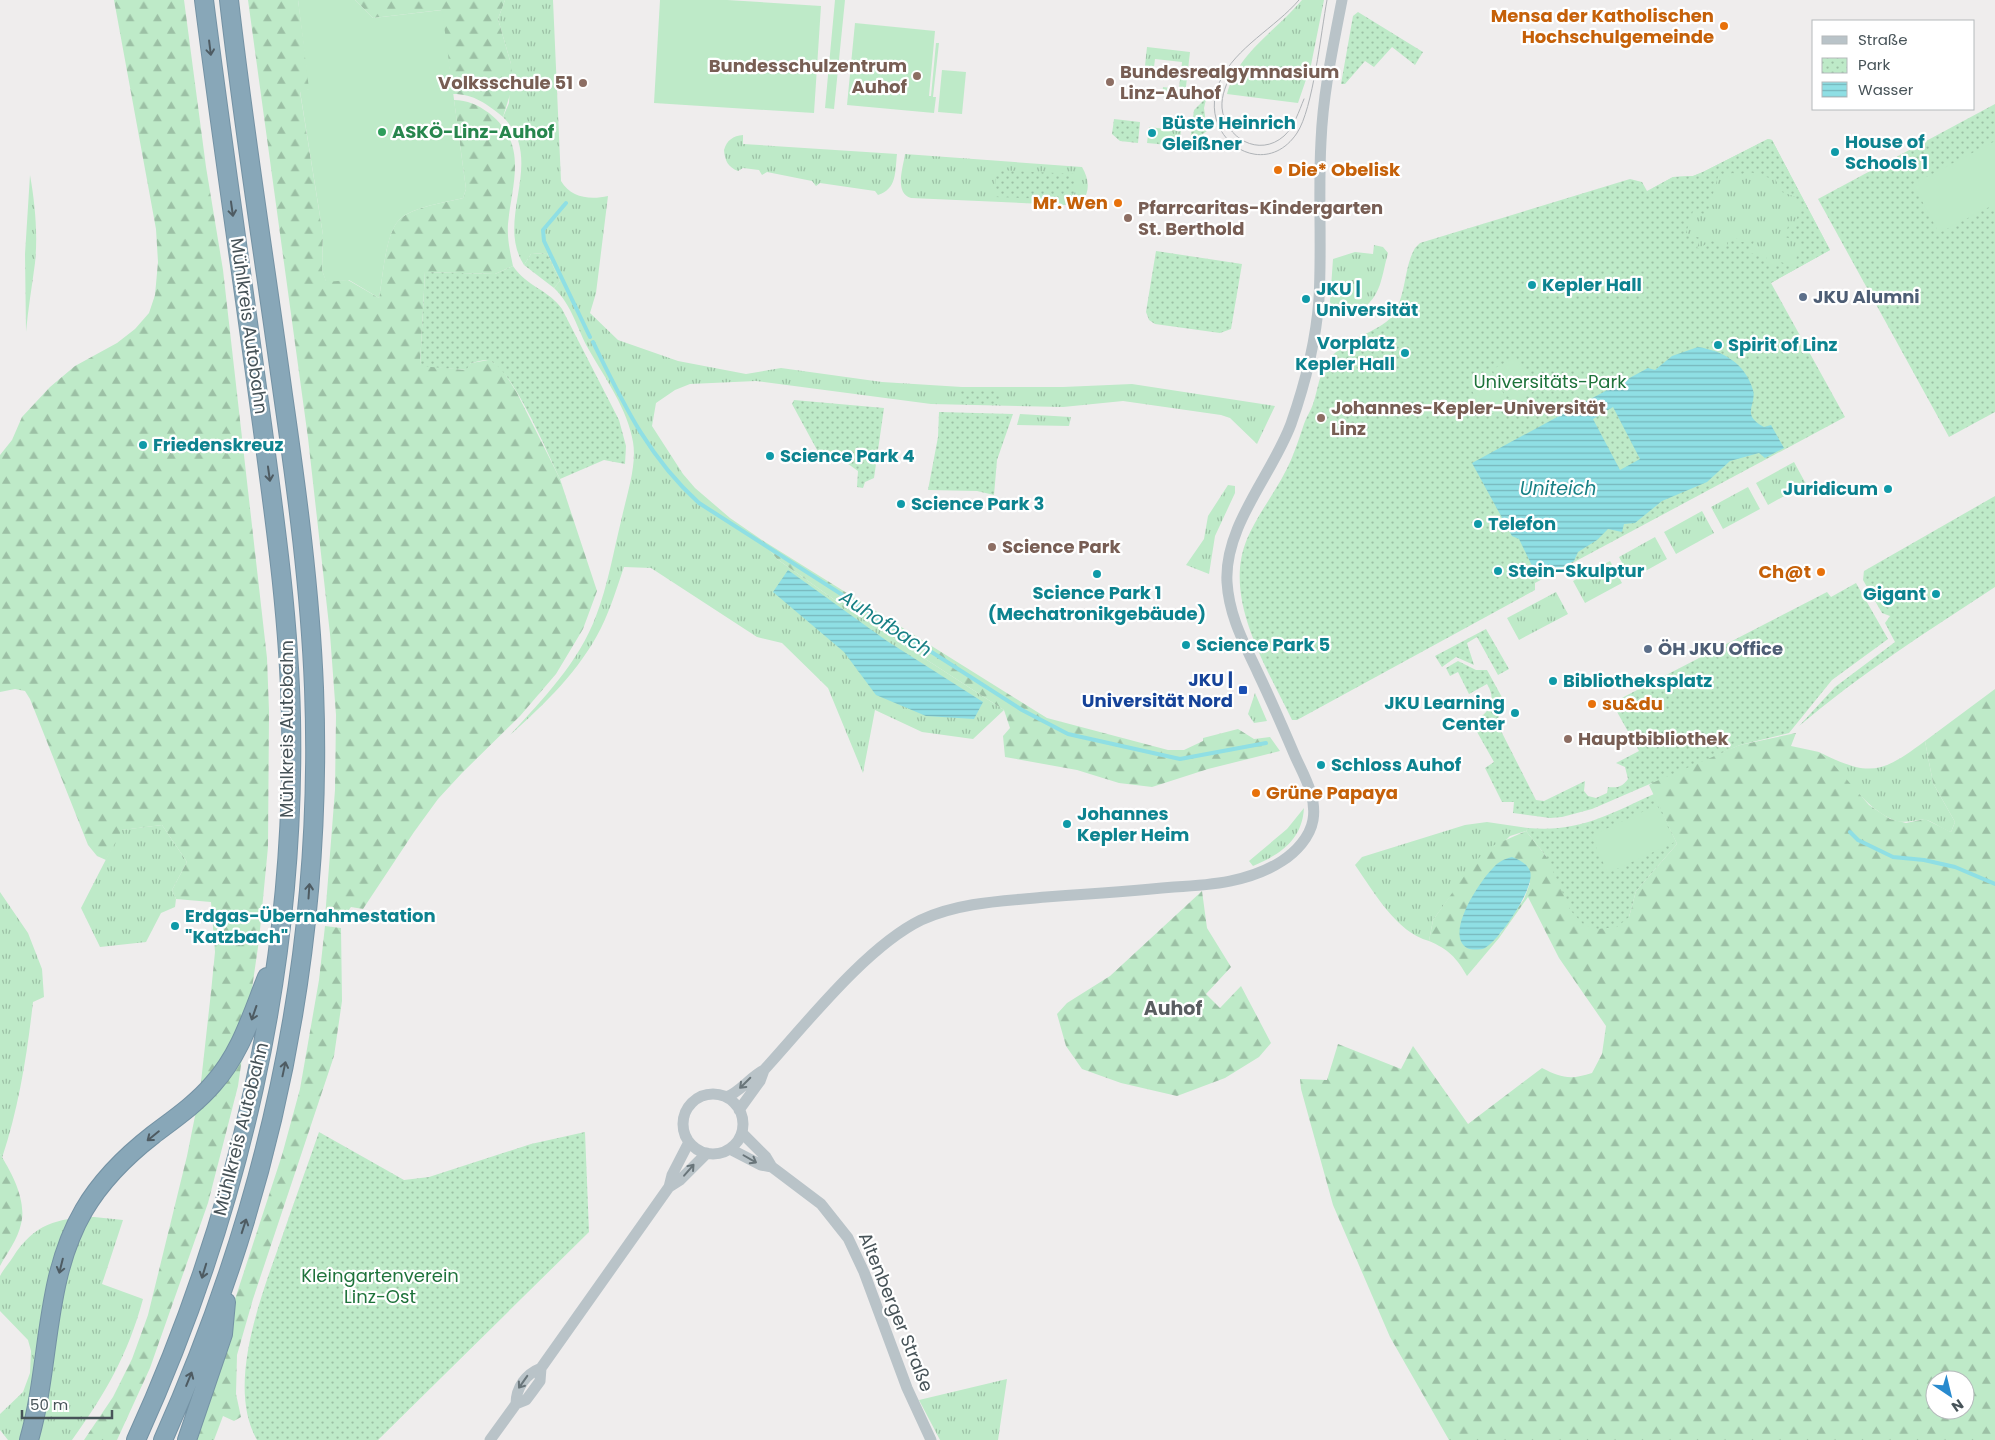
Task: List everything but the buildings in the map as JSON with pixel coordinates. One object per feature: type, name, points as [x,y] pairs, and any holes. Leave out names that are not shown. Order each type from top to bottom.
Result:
[{"type":"highway","name":"Mühlkreis Autobahn","points":[[136,1440],[181,1335],[222,1214],[244,1136],[256,1081],[278,951],[284,889],[290,778],[291,714],[286,624],[278,544],[204,0]]},
{"type":"highway","name":"Mühlkreis Autobahn","points":[[163,1440],[191,1376],[228,1277],[270,1133],[287,1059],[299,980],[308,907],[314,832],[316,763],[314,686],[303,540],[229,0]]},
{"type":"highway","points":[[29,1440],[36,1410],[53,1300],[65,1251],[72,1232],[99,1187],[152,1136],[200,1098],[224,1071],[250,1023],[278,951]]},
{"type":"highway","points":[[187,1440],[223,1334],[228,1277]]},
{"type":"street","points":[[726,1097],[740,1110],[743,1124],[742,1133],[738,1141],[730,1149],[718,1154],[698,1150],[689,1142],[684,1124],[685,1114],[690,1106],[708,1095],[726,1097],[734,1094],[752,1076],[764,1070],[866,960],[903,930],[924,919],[978,903],[1220,883],[1267,869],[1282,861],[1306,839],[1314,818],[1313,800],[1308,784],[1238,633],[1229,604],[1227,565],[1234,533],[1286,435],[1300,398],[1312,346],[1318,310],[1320,272],[1322,124],[1327,77],[1342,0]]},
{"type":"street","points":[[740,1110],[760,1081],[764,1070]]},
{"type":"street","name":"Altenberger Straße","points":[[742,1133],[766,1157],[772,1167],[821,1204],[851,1243],[904,1381],[931,1440]]},
{"type":"street","points":[[670,1187],[672,1175],[689,1142]]},
{"type":"street","name":"Altenberger Straße","points":[[730,1149],[761,1165],[772,1167]]},
{"type":"street","points":[[490,1440],[516,1404],[516,1393],[524,1380],[530,1373],[541,1368],[670,1187],[680,1180],[707,1153]]},
{"type":"green space","points":[[114,0],[184,0],[206,167],[223,270],[267,658],[269,711],[268,847],[259,940],[238,1086],[208,1203],[150,1368],[117,1440],[84,1440],[113,1397],[132,1359],[148,1315],[187,1156],[200,1091],[215,952],[211,902],[176,899],[172,890],[187,862],[162,825],[122,830],[106,860],[97,856],[88,845],[30,699],[25,691],[15,689],[0,692],[0,455],[12,440],[22,417],[50,387],[75,366],[117,343],[135,329],[149,313],[155,295],[158,262],[156,229]]},
{"type":"green space","points":[[248,0],[298,0],[310,89],[300,92],[323,235],[322,270],[326,281],[348,280],[379,298],[388,244],[395,225],[400,219],[422,208],[463,198],[466,189],[454,100],[468,102],[485,110],[501,125],[509,138],[514,151],[515,165],[508,229],[513,266],[495,274],[425,272],[420,365],[465,370],[471,363],[489,360],[501,367],[517,393],[560,479],[597,591],[583,629],[556,674],[520,716],[438,799],[363,909],[351,907],[341,921],[325,918],[335,790],[336,715],[330,634],[308,438]]},
{"type":"green space","name":"ASKÖ-Linz-Auhof","points":[[298,0],[355,0],[373,18],[442,10],[466,189],[463,198],[422,208],[400,219],[391,234],[385,256],[379,298],[349,280],[326,282],[322,270],[323,235],[300,91],[309,89]]},
{"type":"green space","points":[[355,0],[505,0],[498,19],[511,64],[513,85],[503,117],[474,98],[453,94],[441,10],[373,18]]},
{"type":"green space","points":[[505,0],[553,0],[561,181],[570,191],[582,196],[594,198],[608,196],[596,293],[590,313],[618,340],[678,361],[746,374],[781,368],[882,382],[962,387],[1063,387],[1132,384],[1275,406],[1257,444],[1230,418],[1221,415],[1123,401],[1063,407],[931,404],[756,381],[690,384],[675,390],[656,403],[652,426],[683,474],[695,488],[730,518],[762,540],[777,559],[839,603],[1004,710],[973,739],[922,732],[875,710],[863,773],[828,688],[782,643],[757,637],[651,568],[624,567],[605,620],[583,658],[549,699],[510,735],[559,679],[589,633],[607,579],[631,479],[634,451],[630,430],[621,406],[589,350],[570,310],[554,288],[560,281],[547,253],[531,254],[524,265],[516,247],[514,229],[521,171],[521,152],[515,134],[503,117],[509,103],[511,64],[498,19]]},
{"type":"green space","points":[[660,0],[727,0],[821,6],[814,113],[654,103]]},
{"type":"green space","points":[[835,0],[845,0],[834,109],[825,108]]},
{"type":"green space","points":[[1302,0],[1324,0],[1311,65],[1298,103],[1227,94],[1232,79],[1248,54]]},
{"type":"green space","points":[[1358,12],[1423,52],[1415,65],[1392,47],[1374,67],[1365,61],[1345,84],[1341,84],[1353,16]]},
{"type":"green space","points":[[855,23],[935,31],[929,96],[931,96],[936,43],[939,43],[933,97],[936,97],[934,113],[847,105]]},
{"type":"green space","points":[[1147,47],[1190,52],[1185,95],[1177,94],[1176,98],[1162,96],[1163,87],[1179,89],[1182,62],[1155,59],[1153,75],[1144,75]]},
{"type":"green space","points":[[942,70],[966,72],[962,114],[938,112]]},
{"type":"green space","points":[[1208,91],[1204,108],[1207,131],[1200,136],[1205,140],[1205,144],[1193,144],[1190,142],[1194,110],[1203,101]]},
{"type":"green space","points":[[1995,104],[1995,412],[1949,437],[1818,199]]},
{"type":"green space","points":[[1114,119],[1140,122],[1138,143],[1120,141],[1112,134]]},
{"type":"green space","points":[[1149,127],[1181,131],[1179,146],[1147,143]]},
{"type":"green space","points":[[743,135],[743,144],[897,154],[894,179],[889,189],[878,195],[875,191],[820,183],[816,186],[812,181],[767,172],[762,175],[759,170],[743,168],[738,171],[728,163],[724,150],[731,139]]},
{"type":"green space","points":[[1768,139],[1772,140],[1830,250],[1720,311],[1653,188],[1673,177],[1693,176],[1703,172]]},
{"type":"green space","name":"Universitäts-Park","points":[[1768,139],[1772,140],[1830,250],[1771,283],[1845,417],[1535,583],[1535,590],[1297,720],[1292,720],[1260,655],[1251,632],[1244,609],[1240,585],[1241,562],[1247,539],[1291,460],[1328,361],[1343,347],[1379,327],[1392,316],[1403,291],[1411,256],[1420,243],[1630,179],[1642,182],[1647,191],[1673,177],[1693,176]],"holes":[[[1750,170],[1750,172],[1773,179],[1774,177],[1782,192],[1796,197],[1795,203],[1801,205],[1794,227],[1788,226],[1785,237],[1801,242],[1794,266],[1777,261],[1773,272],[1766,257],[1750,253],[1754,241],[1741,242],[1731,234],[1727,246],[1712,241],[1697,249],[1700,238],[1686,233],[1693,211],[1707,215],[1719,173],[1731,177],[1732,173],[1740,175]]]},
{"type":"green space","points":[[1995,141],[1995,204],[1939,233],[1913,184]]},
{"type":"green space","points":[[905,154],[1082,167],[1088,189],[1083,201],[1065,205],[911,198],[906,195],[901,186]]},
{"type":"green space","points":[[996,170],[1075,174],[1074,200],[995,197]]},
{"type":"green space","points":[[30,175],[35,208],[36,241],[26,332],[25,254]]},
{"type":"green space","points":[[1374,245],[1383,247],[1388,253],[1375,296],[1363,309],[1354,315],[1352,312],[1340,318],[1330,302],[1333,259],[1355,252],[1373,254]]},
{"type":"green space","points":[[1156,251],[1242,264],[1231,329],[1220,333],[1155,324],[1149,320],[1146,312]]},
{"type":"green space","points":[[547,253],[560,281],[554,288],[524,265],[531,254]]},
{"type":"green space","points":[[513,266],[518,273],[551,297],[562,309],[619,420],[626,446],[625,464],[604,460],[560,479],[529,414],[509,379],[499,367],[486,360],[471,363],[466,370],[420,366],[425,272],[495,274]]},
{"type":"green space","points":[[1516,357],[1534,391],[1512,403],[1493,369]]},
{"type":"green space","points":[[1491,370],[1509,404],[1486,417],[1468,383]]},
{"type":"green space","points":[[961,389],[1000,391],[999,404],[961,404]]},
{"type":"green space","points":[[794,400],[884,408],[874,478],[865,482],[863,488],[857,487],[858,471],[837,456],[822,459],[792,404]]},
{"type":"green space","points":[[939,412],[1013,414],[997,460],[994,495],[977,491],[928,490],[938,437]]},
{"type":"green space","points":[[1020,414],[1071,417],[1069,426],[1017,425]]},
{"type":"green space","points":[[1794,462],[1806,484],[1768,505],[1756,483]]},
{"type":"green space","points":[[1228,485],[1235,486],[1235,493],[1215,536],[1209,574],[1186,565],[1204,539],[1208,516]]},
{"type":"green space","points":[[1748,487],[1760,509],[1723,529],[1711,507]]},
{"type":"green space","points":[[1995,496],[1995,587],[1870,671],[1799,726],[1835,687],[1895,642],[1885,623],[1890,616],[1882,613],[1863,580],[1864,571]]},
{"type":"green space","points":[[1702,511],[1714,533],[1676,554],[1664,532]]},
{"type":"green space","points":[[1655,537],[1667,559],[1631,579],[1619,557]]},
{"type":"green space","points":[[762,540],[1047,718],[1168,750],[1184,750],[1203,741],[1203,738],[1238,729],[1254,739],[1270,737],[1280,751],[1208,769],[1152,787],[1119,783],[1077,770],[1005,757],[1003,736],[1010,728],[1004,710],[839,603],[777,559]]},
{"type":"green space","points":[[1610,561],[1622,583],[1585,603],[1573,581]]},
{"type":"green space","points":[[1856,583],[1888,639],[1832,680],[1789,733],[1740,745],[1592,809],[1562,817],[1550,818],[1513,813],[1514,802],[1502,802],[1485,768],[1494,762],[1472,723],[1483,716],[1490,707],[1492,696],[1490,690],[1487,684],[1469,694],[1458,672],[1450,676],[1446,668],[1458,661],[1476,670],[1487,670],[1504,701],[1497,723],[1536,800],[1544,801],[1585,781],[1584,791],[1588,796],[1596,798],[1607,793],[1608,787],[1620,786],[1626,782],[1628,779],[1625,767],[1616,763],[1639,751],[1612,703],[1827,592],[1831,597]]},
{"type":"green space","points":[[1556,592],[1568,614],[1519,640],[1507,618]]},
{"type":"green space","points":[[1486,629],[1509,669],[1498,675],[1477,637],[1467,643],[1474,665],[1456,657],[1442,667],[1435,656]]},
{"type":"green space","points":[[1995,689],[1995,1440],[1449,1440],[1390,1337],[1333,1205],[1301,1089],[1300,1079],[1327,1080],[1338,1044],[1401,1069],[1413,1046],[1468,1124],[1542,1068],[1566,1077],[1578,1077],[1592,1073],[1602,1054],[1606,1026],[1559,958],[1528,897],[1499,938],[1467,976],[1460,964],[1451,955],[1442,947],[1429,941],[1433,920],[1472,865],[1490,847],[1526,831],[1546,856],[1629,917],[1636,891],[1677,844],[1649,785],[1659,778],[1740,745],[1796,733],[1791,746],[1819,752],[1834,765],[1869,805],[1890,819],[1906,823],[1925,819],[1951,832],[1955,822],[1933,783],[1925,741]],"holes":[[[1530,883],[1524,899],[1500,934],[1463,916],[1481,884]]]},
{"type":"green space","points":[[1255,693],[1267,721],[1254,723],[1248,714]]},
{"type":"green space","points":[[1925,741],[1933,783],[1955,822],[1951,832],[1927,820],[1900,822],[1879,812],[1819,752],[1850,765],[1874,768],[1885,766],[1897,760]]},
{"type":"green space","points":[[1654,794],[1677,844],[1636,891],[1629,917],[1617,927],[1598,929],[1584,925],[1571,911],[1546,856],[1526,831],[1528,828],[1563,828],[1578,825],[1608,815]]},
{"type":"green space","points":[[1657,805],[1675,842],[1608,873],[1591,836]]},
{"type":"green space","points":[[1304,808],[1299,829],[1288,844],[1281,851],[1253,866],[1249,861],[1287,829]]},
{"type":"green space","points":[[1487,822],[1528,828],[1526,831],[1510,836],[1452,894],[1433,920],[1429,941],[1406,929],[1396,920],[1378,899],[1355,865],[1362,857],[1465,825]]},
{"type":"green space","points":[[162,825],[187,862],[172,890],[176,899],[175,907],[161,913],[146,942],[100,947],[81,908],[121,830]]},
{"type":"green space","points":[[1202,891],[1207,928],[1231,967],[1206,994],[1220,1008],[1241,986],[1271,1043],[1259,1057],[1225,1078],[1177,1096],[1121,1083],[1082,1069],[1066,1046],[1057,1014],[1067,1003],[1110,976]]},
{"type":"green space","points":[[0,892],[28,933],[42,969],[44,997],[33,1002],[22,1081],[2,1158],[0,1154]]},
{"type":"green space","points":[[325,926],[341,928],[342,1001],[334,1056],[253,1299],[237,1355],[236,1394],[241,1417],[234,1421],[223,1416],[214,1440],[181,1440],[225,1330],[282,1155],[300,1089],[319,980]]},
{"type":"green space","name":"Kleingartenverein Linz-Ost","points":[[319,1132],[404,1180],[429,1177],[531,1144],[585,1132],[589,1232],[378,1440],[257,1440],[248,1417],[245,1392],[250,1338],[266,1284]]},
{"type":"green space","points":[[0,1154],[17,1187],[22,1206],[22,1215],[17,1235],[0,1266]]},
{"type":"green space","points":[[94,1217],[123,1220],[102,1284],[143,1299],[130,1338],[105,1390],[72,1440],[8,1440],[0,1430],[0,1414],[23,1392],[30,1373],[31,1351],[28,1340],[0,1311],[0,1276],[21,1246],[38,1230],[58,1221]]},
{"type":"green space","points":[[1007,1379],[998,1440],[940,1440],[919,1400]]},
{"type":"water","name":"Uniteich","points":[[1698,347],[1724,355],[1732,360],[1745,372],[1753,390],[1751,414],[1753,418],[1764,427],[1771,425],[1784,448],[1765,458],[1759,453],[1730,461],[1707,482],[1662,501],[1635,523],[1624,524],[1622,532],[1608,529],[1597,540],[1578,552],[1574,561],[1547,575],[1533,568],[1519,539],[1512,536],[1472,463],[1648,368],[1655,370],[1672,356]],"holes":[[[1613,407],[1640,459],[1620,470],[1593,419]]]},
{"type":"water","points":[[788,570],[887,641],[983,702],[974,719],[926,716],[876,695],[844,652],[773,592]]},
{"type":"water","points":[[1512,857],[1529,868],[1530,879],[1528,889],[1507,924],[1491,943],[1481,949],[1467,948],[1461,941],[1460,931],[1466,908],[1480,884],[1493,868],[1501,861]]},
{"type":"waterway","name":"Auhofbach","points":[[566,203],[543,230],[544,241],[590,337]]},
{"type":"waterway","name":"Auhofbach","points":[[593,342],[626,408],[651,448],[665,467],[699,503],[1022,710],[1068,734],[1180,759],[1266,743]]},
{"type":"waterway","points":[[1850,832],[1858,840],[1893,857],[1924,860],[1955,867],[1995,884]]},
{"type":"tram line","points":[[1299,0],[1236,58],[1220,81],[1214,101],[1216,120],[1224,135],[1236,147],[1251,153],[1267,154],[1283,148],[1297,133],[1303,122],[1312,89],[1327,0]]},
{"type":"tram line","points":[[1232,72],[1223,94],[1222,108],[1224,119],[1236,136],[1245,142],[1254,145],[1264,145],[1284,136],[1293,124],[1304,99]]},
{"type":"place","name":"Mensa der Katholischen Hochschulgemeinde","points":[[1724,26]]},
{"type":"place","name":"Bundesschulzentrum Auhof","points":[[917,76]]},
{"type":"place","name":"Bundesrealgymnasium Linz-Auhof","points":[[1110,82]]},
{"type":"place","name":"Volksschule 51","points":[[583,83]]},
{"type":"place","name":"ASKÖ-Linz-Auhof","points":[[382,132]]},
{"type":"place","name":"Büste Heinrich Gleißner","points":[[1152,133]]},
{"type":"place","name":"House of Schools 1","points":[[1835,152]]},
{"type":"place","name":"Die* Obelisk","points":[[1278,170]]},
{"type":"place","name":"Mr. Wen","points":[[1118,203]]},
{"type":"place","name":"Pfarrcaritas-Kindergarten St. Berthold","points":[[1128,218]]},
{"type":"place","name":"Kepler Hall","points":[[1532,285]]},
{"type":"place","name":"JKU Alumni","points":[[1803,297]]},
{"type":"place","name":"JKU | Universität","points":[[1306,299]]},
{"type":"place","name":"Spirit of Linz","points":[[1718,345]]},
{"type":"place","name":"Vorplatz Kepler Hall","points":[[1405,353]]},
{"type":"place","name":"Johannes-Kepler-Universität Linz","points":[[1321,418]]},
{"type":"place","name":"Friedenskreuz","points":[[143,445]]},
{"type":"place","name":"Science Park 4","points":[[770,456]]},
{"type":"place","name":"Juridicum","points":[[1888,489]]},
{"type":"place","name":"Science Park 3","points":[[901,504]]},
{"type":"place","name":"Telefon","points":[[1478,524]]},
{"type":"place","name":"Science Park","points":[[992,547]]},
{"type":"place","name":"Stein-Skulptur","points":[[1498,571]]},
{"type":"place","name":"Ch@t","points":[[1821,572]]},
{"type":"place","name":"Science Park 1 (Mechatronikgebäude)","points":[[1097,574]]},
{"type":"place","name":"Gigant","points":[[1936,594]]},
{"type":"place","name":"Science Park 5","points":[[1186,645]]},
{"type":"place","name":"ÖH JKU Office","points":[[1648,649]]},
{"type":"place","name":"Bibliotheksplatz","points":[[1553,681]]},
{"type":"place","name":"JKU | Universität Nord","points":[[1243,690]]},
{"type":"place","name":"su&du","points":[[1592,704]]},
{"type":"place","name":"JKU Learning Center","points":[[1515,713]]},
{"type":"place","name":"Hauptbibliothek","points":[[1568,739]]},
{"type":"place","name":"Schloss Auhof","points":[[1321,765]]},
{"type":"place","name":"Grüne Papaya","points":[[1256,793]]},
{"type":"place","name":"Johannes Kepler Heim","points":[[1067,824]]},
{"type":"place","name":"Erdgas-Übernahmestation \"Katzbach\"","points":[[175,926]]},
{"type":"district","name":"Auhof","points":[[1173,1008]]}]
